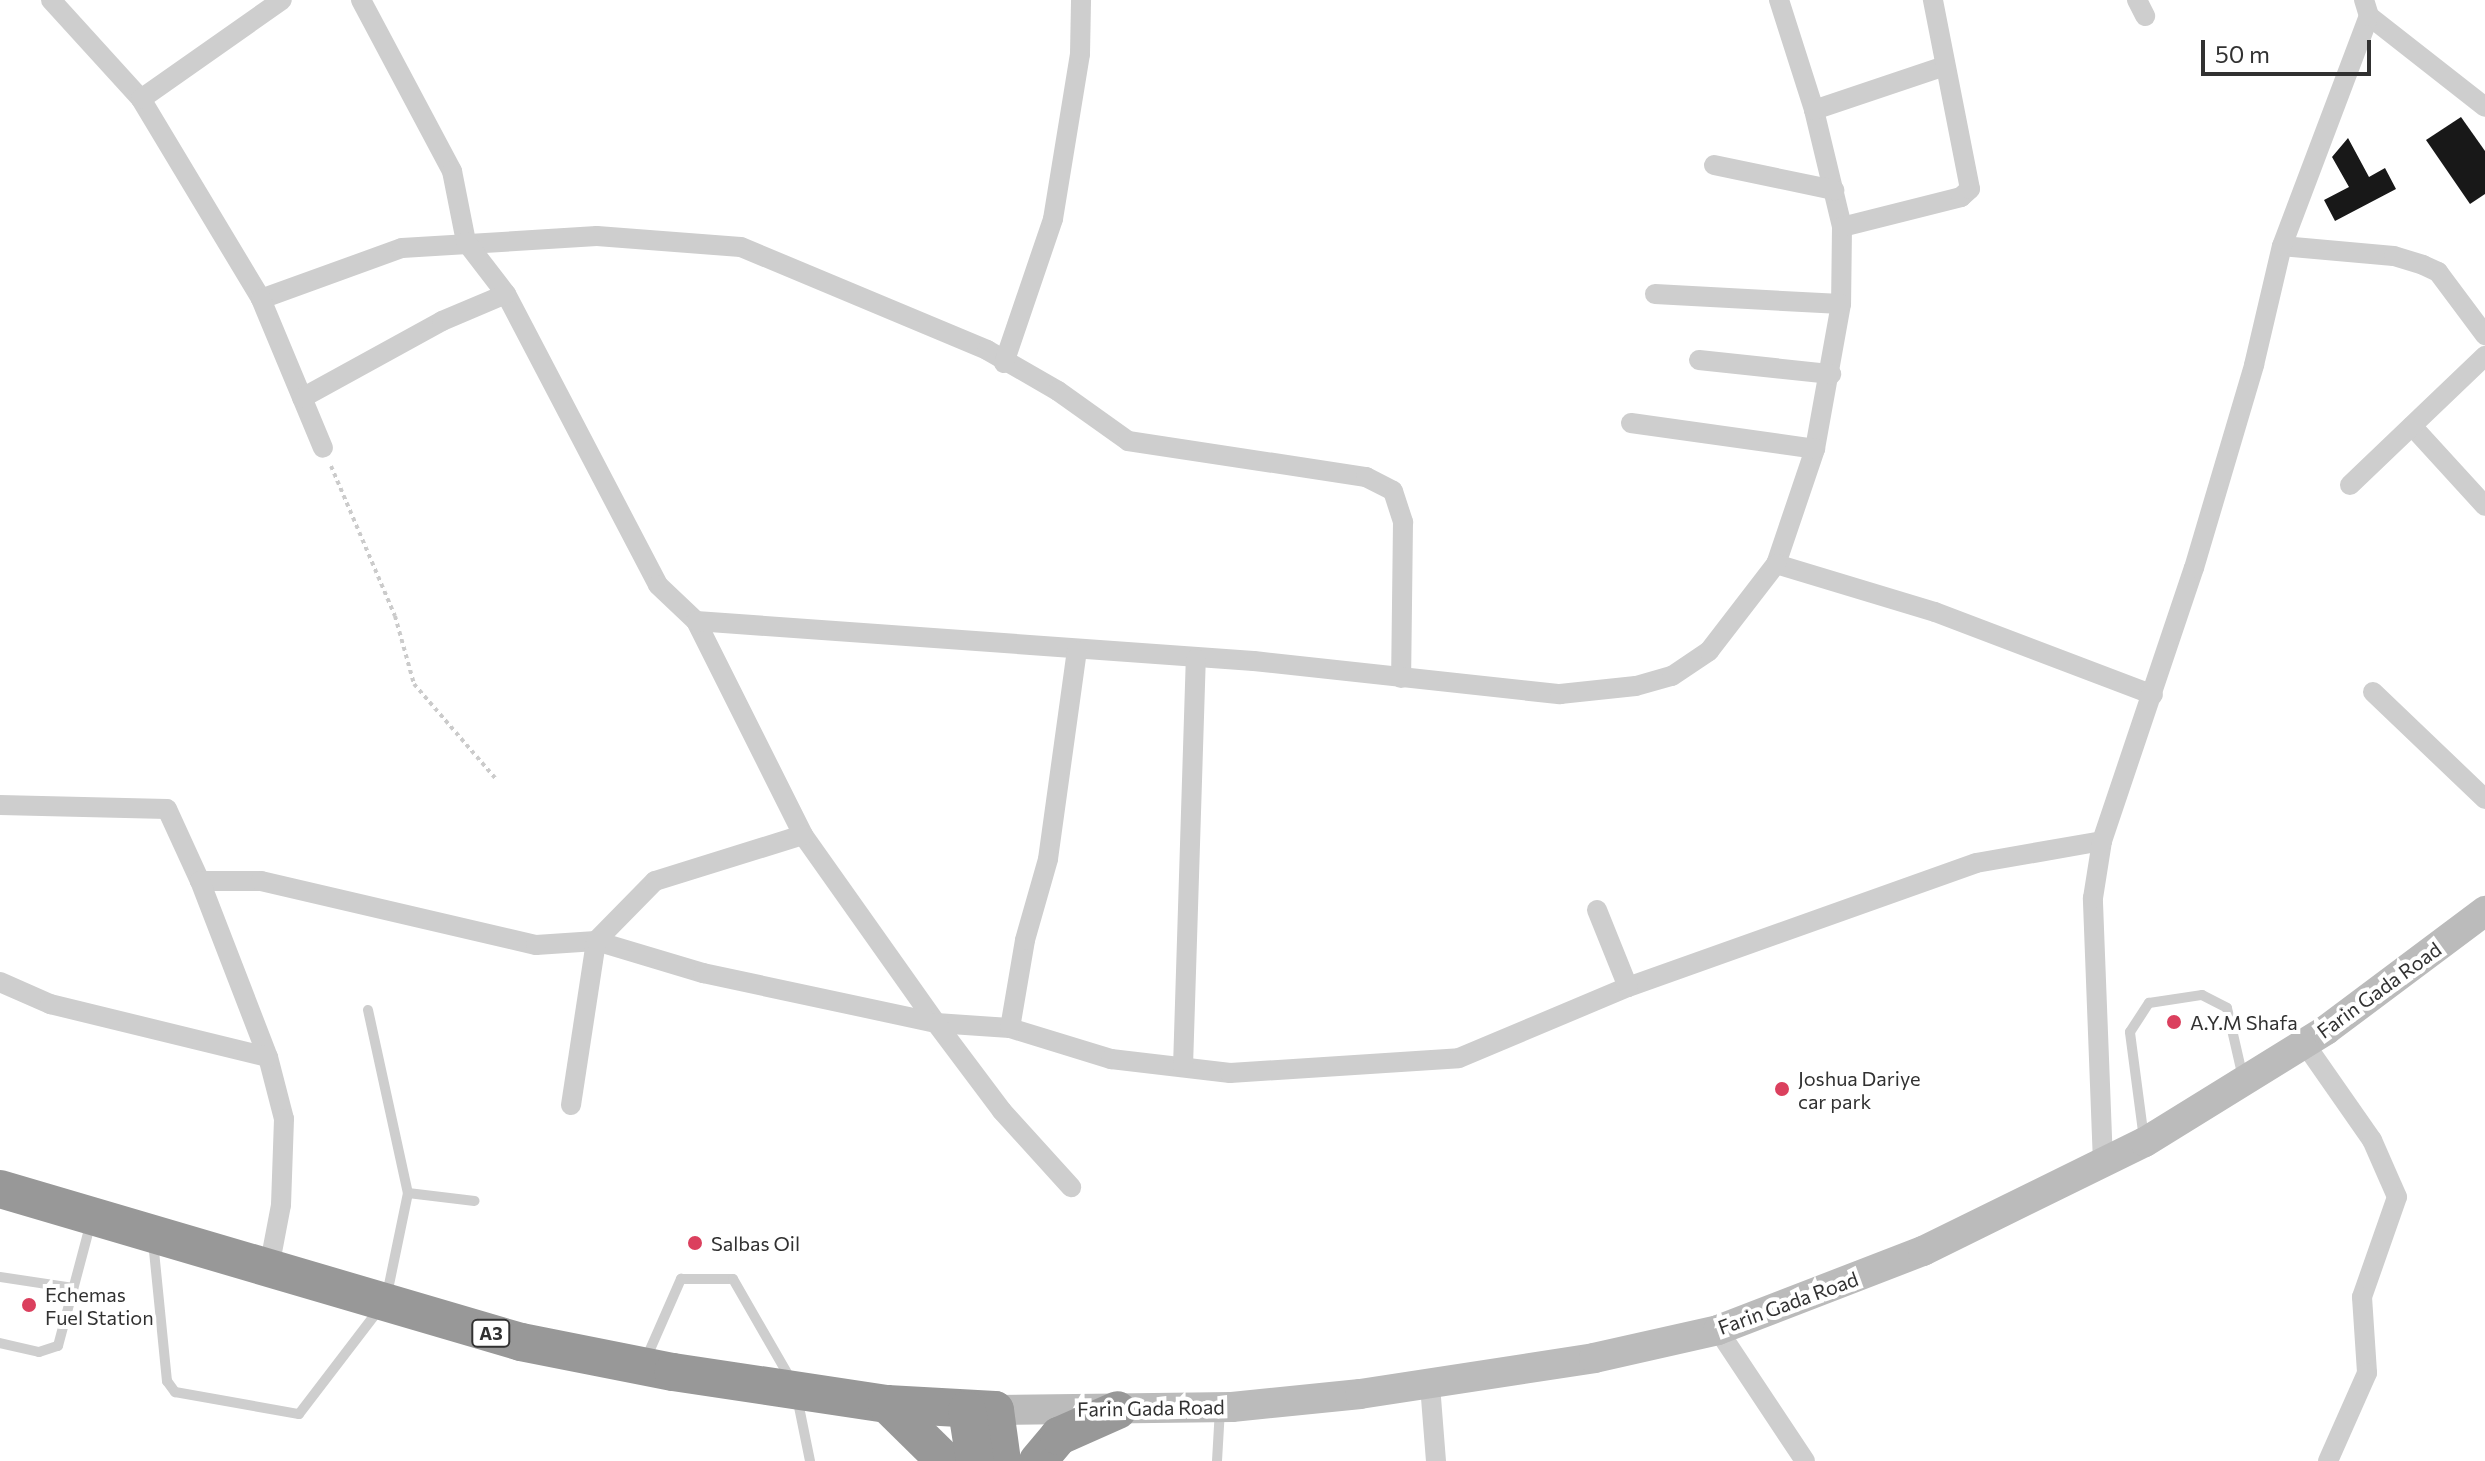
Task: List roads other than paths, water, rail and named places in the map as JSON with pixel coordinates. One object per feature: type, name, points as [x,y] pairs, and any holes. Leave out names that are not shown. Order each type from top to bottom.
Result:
[{"type":"highway","name":"A3","points":[[0,1189],[521,1342],[642,1367],[887,1404],[981,1410]]},
{"type":"highway","points":[[887,1404],[945,1461]]},
{"type":"highway","points":[[975,1461],[981,1410]]},
{"type":"highway","points":[[981,1410],[1002,1461]]},
{"type":"highway","points":[[1038,1461],[1059,1436],[1118,1410]]},
{"type":"main road","name":"Farin Gada Road","points":[[981,1410],[1220,1407],[1430,1385],[1594,1358],[1718,1330],[1923,1251],[2145,1142],[2305,1044],[2485,911]]},
{"type":"street","points":[[51,0],[141,99],[261,299],[323,448]]},
{"type":"street","points":[[141,99],[282,0]]},
{"type":"street","points":[[361,0],[452,171],[466,242],[506,294],[658,585],[696,621],[803,835],[1002,1111],[1071,1187]]},
{"type":"street","points":[[1004,363],[1053,219],[1080,54],[1081,0]]},
{"type":"street","points":[[696,621],[1196,659],[1560,694],[1636,686],[1672,676],[1709,651],[1776,564],[1815,449],[1831,374],[1841,304],[1842,227],[1814,110],[1779,0]]},
{"type":"street","points":[[1842,227],[1968,194],[1933,0]]},
{"type":"street","points":[[2103,1163],[2093,898],[2102,841],[2153,695],[2254,365],[2282,246],[2366,8],[2485,107]]},
{"type":"street","points":[[1814,110],[1945,66]]},
{"type":"street","points":[[1714,165],[1834,190]]},
{"type":"street","points":[[261,299],[402,248],[597,236],[741,247],[817,275],[987,350],[1004,363],[1058,391],[1128,441],[1366,477],[1393,491],[1403,522],[1401,678]]},
{"type":"street","points":[[2282,246],[2394,256],[2423,265],[2438,272],[2485,335]]},
{"type":"street","points":[[302,398],[442,321],[506,294]]},
{"type":"street","points":[[1655,294],[1841,304]]},
{"type":"street","points":[[2350,485],[2485,356]]},
{"type":"street","points":[[1699,360],[1831,374]]},
{"type":"street","points":[[1631,423],[1815,449]]},
{"type":"street","points":[[2412,426],[2485,506]]},
{"type":"street","points":[[1776,564],[1935,612],[2153,695]]},
{"type":"street","points":[[1010,1028],[1025,940],[1048,859],[1077,651]]},
{"type":"street","points":[[1183,1067],[1196,659]]},
{"type":"street","points":[[2373,692],[2485,799]]},
{"type":"street","points":[[0,805],[167,809],[200,881],[268,1057],[287,1138],[269,1268]]},
{"type":"street","points":[[571,1105],[596,941],[655,881],[803,835]]},
{"type":"street","points":[[200,881],[261,881],[536,945],[596,941],[703,973],[936,1023],[1010,1028],[1111,1059],[1230,1073],[1459,1058],[1628,987],[1976,863],[2102,841]]},
{"type":"street","points":[[1597,910],[1628,987]]},
{"type":"street","points":[[0,982],[50,1004],[268,1057]]},
{"type":"street","points":[[2305,1044],[2372,1140],[2397,1197],[2362,1297],[2367,1373],[2328,1461]]},
{"type":"street","points":[[1718,1330],[1805,1461]]},
{"type":"street","points":[[1430,1385],[1436,1461]]},
{"type":"lane","points":[[2145,1142],[2130,1032],[2149,1003],[2202,995],[2227,1008],[2244,1084]]},
{"type":"lane","points":[[152,1233],[167,1381],[175,1392],[299,1414],[385,1302],[408,1193],[368,1010]]},
{"type":"lane","points":[[408,1193],[475,1201]]},
{"type":"lane","points":[[0,1343],[50,1352],[58,1346],[93,1216]]},
{"type":"lane","points":[[0,1277],[73,1288]]},
{"type":"lane","points":[[642,1367],[681,1279],[733,1279],[796,1388],[801,1435],[810,1461]]},
{"type":"lane","points":[[1217,1461],[1220,1407]]},
{"type":"place","name":"A.Y.M Shafa","points":[[2174,1022]]},
{"type":"place","name":"Joshua Dariye car park","points":[[1782,1089]]},
{"type":"place","name":"Salbas Oil","points":[[695,1243]]},
{"type":"place","name":"Echemas Fuel Station","points":[[29,1305]]}]
